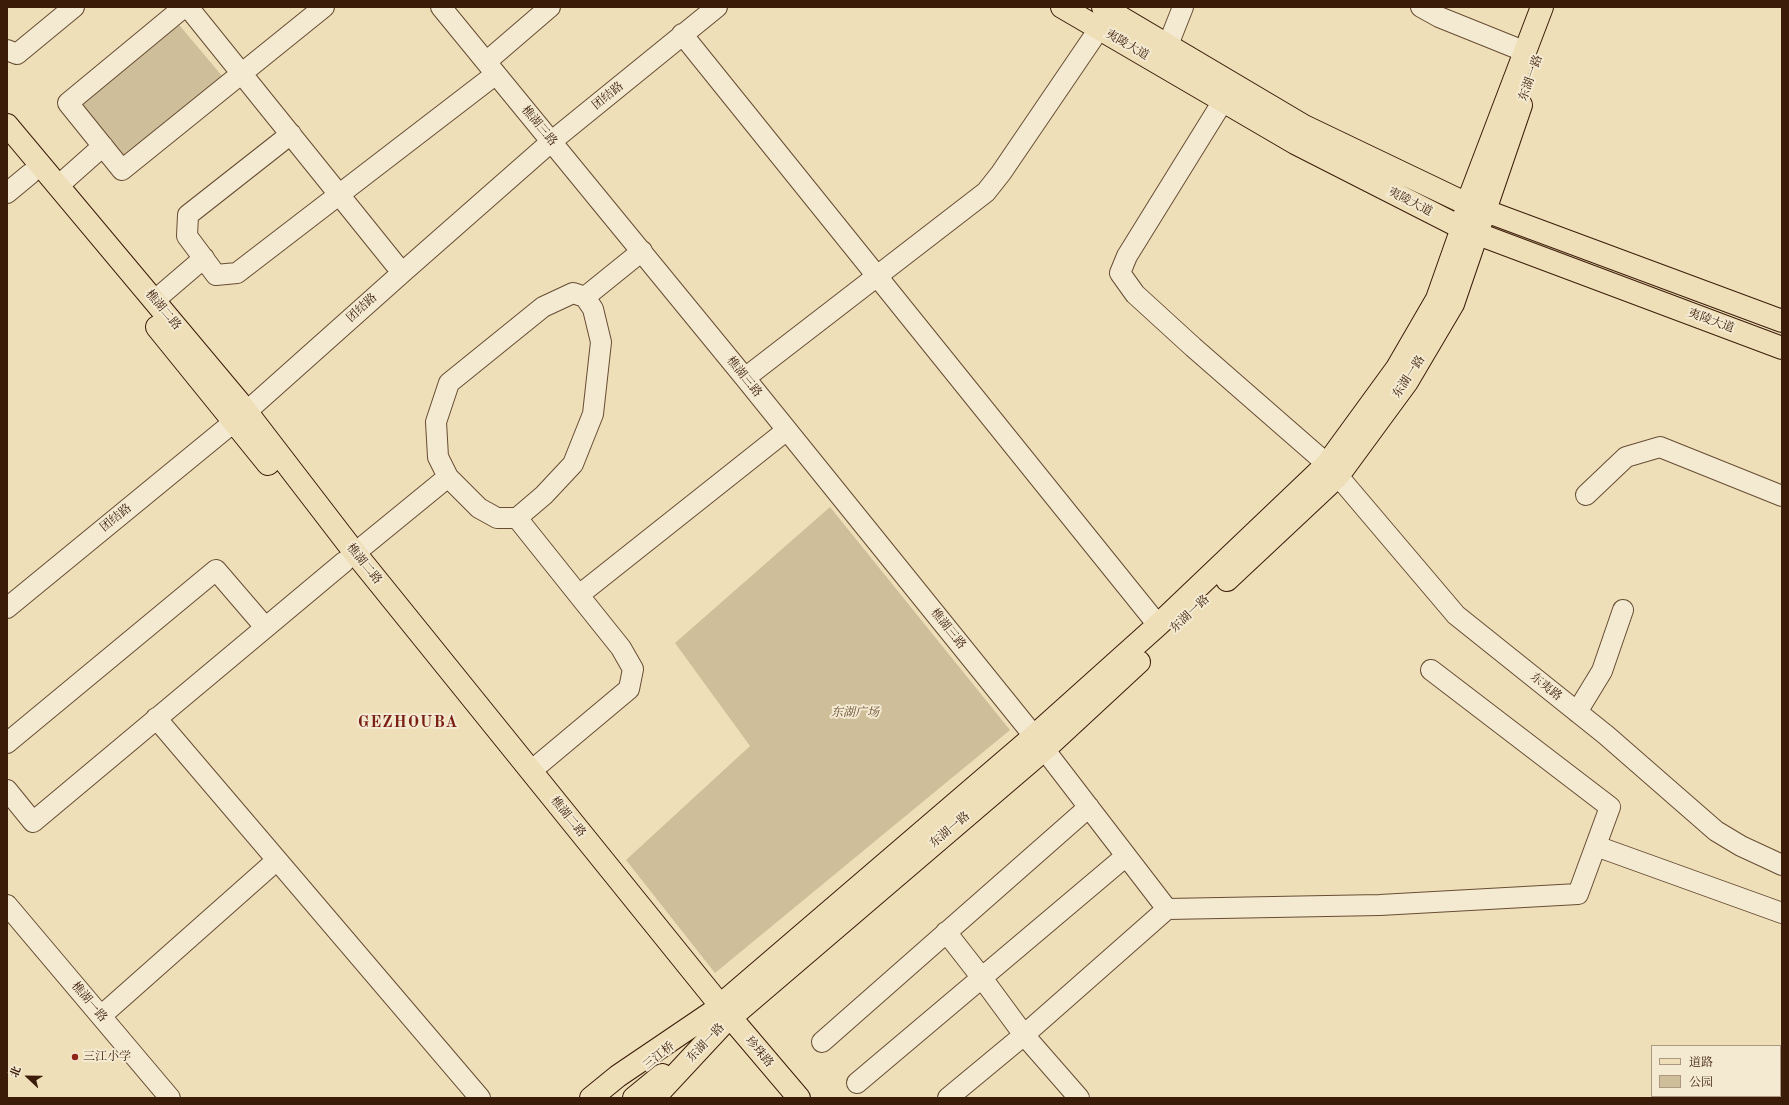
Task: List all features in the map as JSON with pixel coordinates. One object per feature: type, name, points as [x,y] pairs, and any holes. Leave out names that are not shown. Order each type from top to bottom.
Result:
[{"type":"main road","name":"夷陵大道","points":[[1062,7],[1295,143],[1469,231],[1782,348]]},
{"type":"main road","name":"夷陵大道","points":[[1103,7],[1304,126],[1476,206],[1782,321]]},
{"type":"main road","points":[[591,1098],[618,1076],[720,1015],[1039,743],[1158,624],[1332,470],[1417,334],[1437,299],[1469,231],[1526,52],[1542,7]]},
{"type":"main road","name":"东湖一路","points":[[1476,206],[1556,7]]},
{"type":"main road","name":"樵湖二路","points":[[7,125],[155,300],[237,412],[349,557],[720,1015]]},
{"type":"main road","name":"樵湖二路","points":[[7,147],[237,412]]},
{"type":"main road","name":"东湖一路","points":[[1039,743],[1332,470]]},
{"type":"main road","name":"樵湖二路","points":[[349,557],[531,771],[720,1015]]},
{"type":"main road","name":"东湖一路","points":[[654,1098],[720,1015]]},
{"type":"main road","name":"三江桥","points":[[608,1098],[720,1015]]},
{"type":"main road","name":"三江桥","points":[[634,1098],[720,1015]]},
{"type":"main road","name":"珍珠路","points":[[720,1015],[780,1098]]},
{"type":"main road","name":"珍珠路","points":[[720,1015],[799,1098]]},
{"type":"street","points":[[7,50],[17,54],[74,7]]},
{"type":"street","points":[[184,7],[68,103],[122,170],[324,7]]},
{"type":"street","points":[[188,7],[395,264]]},
{"type":"street","name":"樵湖三路","points":[[441,7],[745,378],[1039,743],[1167,909]]},
{"type":"street","points":[[291,134],[188,215],[187,236],[216,275],[237,273],[340,194],[491,68],[550,7]]},
{"type":"street","name":"团结路","points":[[7,593],[237,412],[395,264],[549,137],[699,7]]},
{"type":"street","name":"团结路","points":[[7,608],[397,277],[549,137],[717,7]]},
{"type":"street","points":[[1168,45],[1183,7]]},
{"type":"street","points":[[1421,7],[1439,17],[1526,52]]},
{"type":"street","points":[[745,378],[986,192],[1001,173],[1099,29]]},
{"type":"street","points":[[682,34],[1158,624]]},
{"type":"street","name":"东夷路","points":[[1223,101],[1127,256],[1120,273],[1141,300],[1332,470],[1456,615],[1606,735],[1716,831],[1741,846],[1782,865]]},
{"type":"street","points":[[58,186],[103,146]]},
{"type":"street","points":[[7,193],[30,174]]},
{"type":"street","points":[[585,297],[642,252]]},
{"type":"street","points":[[155,300],[204,258]]},
{"type":"street","points":[[573,293],[585,297],[593,309],[601,342],[593,414],[573,464],[544,495],[517,518],[497,518],[479,508],[448,477],[438,457],[436,422],[449,383],[543,307],[573,293]]},
{"type":"street","points":[[579,595],[787,430]]},
{"type":"street","points":[[1586,495],[1626,457],[1660,447],[1782,496]]},
{"type":"street","points":[[7,790],[33,822],[349,557],[448,477]]},
{"type":"street","points":[[517,518],[621,648],[633,670],[629,690],[531,771]]},
{"type":"street","points":[[7,743],[216,570],[265,627]]},
{"type":"street","points":[[1577,712],[1602,671],[1623,610]]},
{"type":"street","points":[[948,1098],[1024,1035],[1167,909],[1380,905],[1578,894],[1610,807],[1431,670]]},
{"type":"street","points":[[156,718],[480,1098]]},
{"type":"street","points":[[822,1042],[1088,807]]},
{"type":"street","points":[[1596,846],[1782,913]]},
{"type":"street","points":[[857,1083],[1126,856]]},
{"type":"street","points":[[101,1016],[277,860]]},
{"type":"street","name":"樵湖一路","points":[[7,905],[170,1098]]},
{"type":"street","points":[[946,932],[1024,1035],[1079,1098]]},
{"type":"green space","points":[[175,20],[223,77],[122,161],[75,103]]},
{"type":"green space","name":"东湖广场","points":[[830,507],[1010,730],[715,973],[626,860],[750,746],[675,643]]},
{"type":"place","name":"三江小学","points":[[75,1057]]},
{"type":"district","name":"GEZHOUBA","points":[[408,723]]}]
